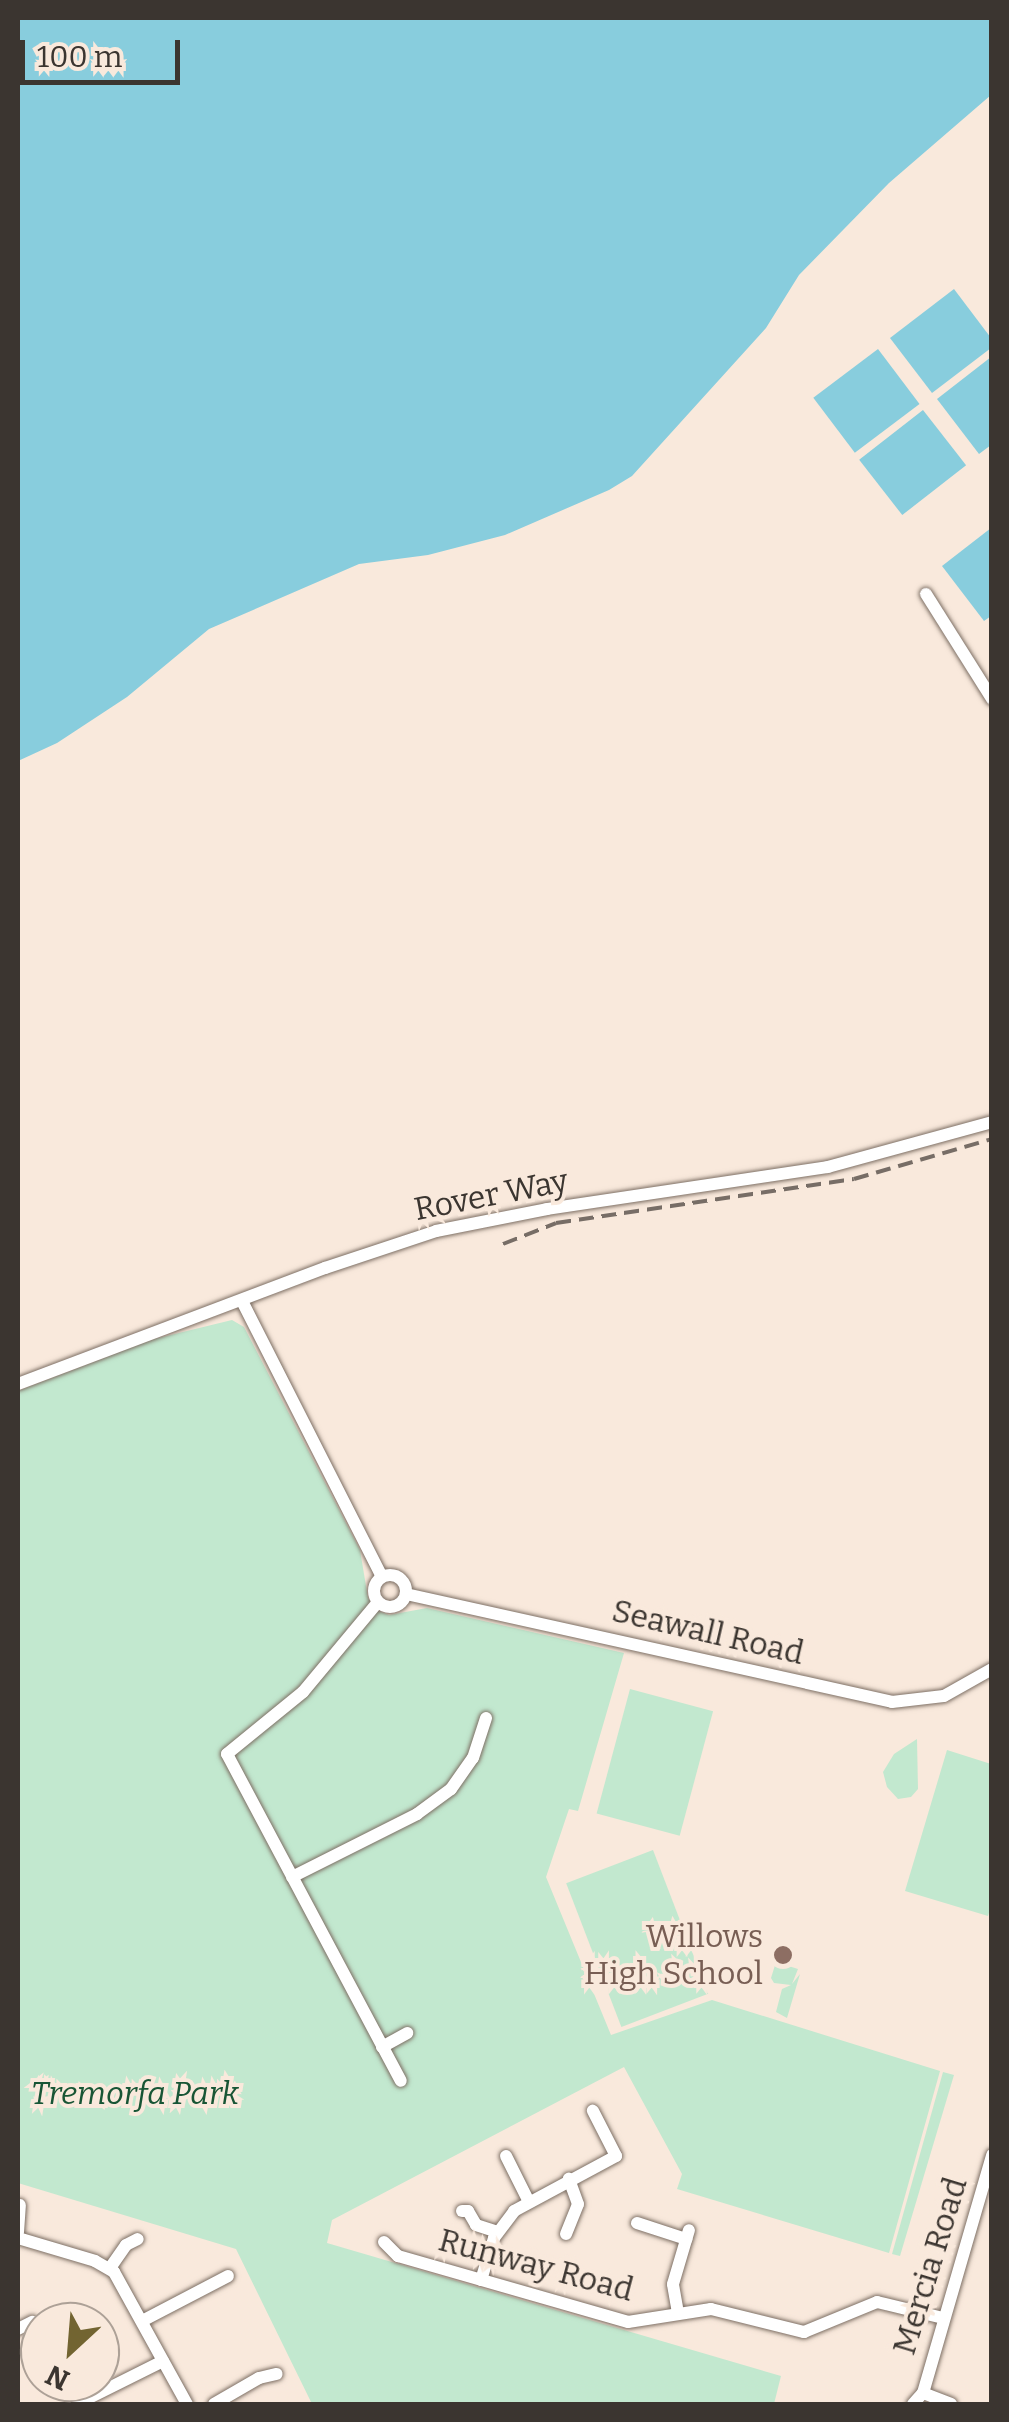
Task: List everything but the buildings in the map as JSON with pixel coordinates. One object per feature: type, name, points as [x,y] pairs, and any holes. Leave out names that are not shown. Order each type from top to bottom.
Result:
[{"type":"street","points":[[926,594],[992,699]]},
{"type":"street","name":"Rover Way","points":[[18,1384],[436,1231],[559,1207],[828,1167],[899,1151],[992,1122]]},
{"type":"street","points":[[242,1301],[382,1577]]},
{"type":"street","points":[[378,1602],[393,1608],[406,1594],[399,1577],[382,1577]]},
{"type":"street","points":[[378,1602],[374,1588],[382,1577]]},
{"type":"street","name":"Seawall Road","points":[[406,1594],[892,1702],[944,1696],[992,1669]]},
{"type":"street","points":[[378,1602],[303,1692],[227,1754],[401,2082]]},
{"type":"street","points":[[292,1877],[417,1814],[451,1789],[473,1758],[486,1718]]},
{"type":"street","points":[[382,2047],[407,2033]]},
{"type":"street","points":[[481,2280],[498,2232],[528,2200],[616,2156],[592,2111]]},
{"type":"street","points":[[506,2156],[528,2200]]},
{"type":"street","name":"Mercia Road","points":[[918,2399],[992,2156]]},
{"type":"street","points":[[566,2234],[578,2204],[569,2179]]},
{"type":"street","points":[[20,2204],[18,2235],[110,2268],[188,2404]]},
{"type":"street","points":[[462,2211],[468,2211],[476,2224],[498,2232]]},
{"type":"street","points":[[636,2223],[688,2234],[673,2284],[678,2313]]},
{"type":"street","points":[[110,2268],[126,2246],[138,2239]]},
{"type":"street","name":"Runway Road","points":[[384,2242],[398,2256],[628,2322],[722,2310],[804,2332],[877,2302],[943,2318]]},
{"type":"street","points":[[142,2321],[233,2273]]},
{"type":"street","points":[[78,2404],[163,2361]]},
{"type":"street","points":[[214,2404],[258,2374],[277,2374]]},
{"type":"street","points":[[918,2399],[951,2404]]},
{"type":"green space","name":"Tremorfa Park","points":[[232,1320],[244,1327],[360,1550],[368,1598],[376,1610],[389,1615],[427,1608],[624,1653],[578,1811],[569,1809],[546,1877],[611,2035],[712,2000],[940,2071],[889,2253],[677,2189],[682,2174],[624,2067],[332,2220],[327,2243],[781,2376],[774,2404],[312,2404],[236,2249],[18,2183],[18,1391],[154,1339]]},
{"type":"green space","points":[[630,1689],[713,1711],[680,1836],[597,1814]]},
{"type":"green space","points":[[917,1739],[918,1789],[911,1797],[898,1799],[887,1787],[883,1772],[894,1754]]},
{"type":"green space","points":[[947,1750],[991,1764],[992,1903],[988,1916],[905,1891]]},
{"type":"green space","points":[[653,1850],[708,1994],[621,2027],[566,1883]]},
{"type":"green space","points":[[776,1962],[798,1969],[792,1984],[800,1974],[787,2018],[776,2012],[782,1989],[791,1985],[774,1983],[771,1978]]},
{"type":"green space","points":[[943,2072],[954,2075],[900,2256],[892,2254]]},
{"type":"water","points":[[18,18],[991,18],[991,95],[889,183],[799,275],[766,328],[632,476],[609,490],[505,535],[428,555],[359,564],[209,629],[127,697],[57,743],[18,761]]},
{"type":"water","points":[[954,289],[991,338],[991,348],[932,393],[890,338]]},
{"type":"water","points":[[878,349],[920,404],[855,453],[813,398]]},
{"type":"water","points":[[991,357],[991,445],[979,454],[937,399]]},
{"type":"water","points":[[923,410],[966,465],[902,515],[859,460]]},
{"type":"water","points":[[991,528],[991,616],[984,621],[942,566]]},
{"type":"railway","points":[[503,1244],[556,1223],[854,1179],[992,1139]]},
{"type":"place","name":"Willows High School","points":[[783,1955]]}]
